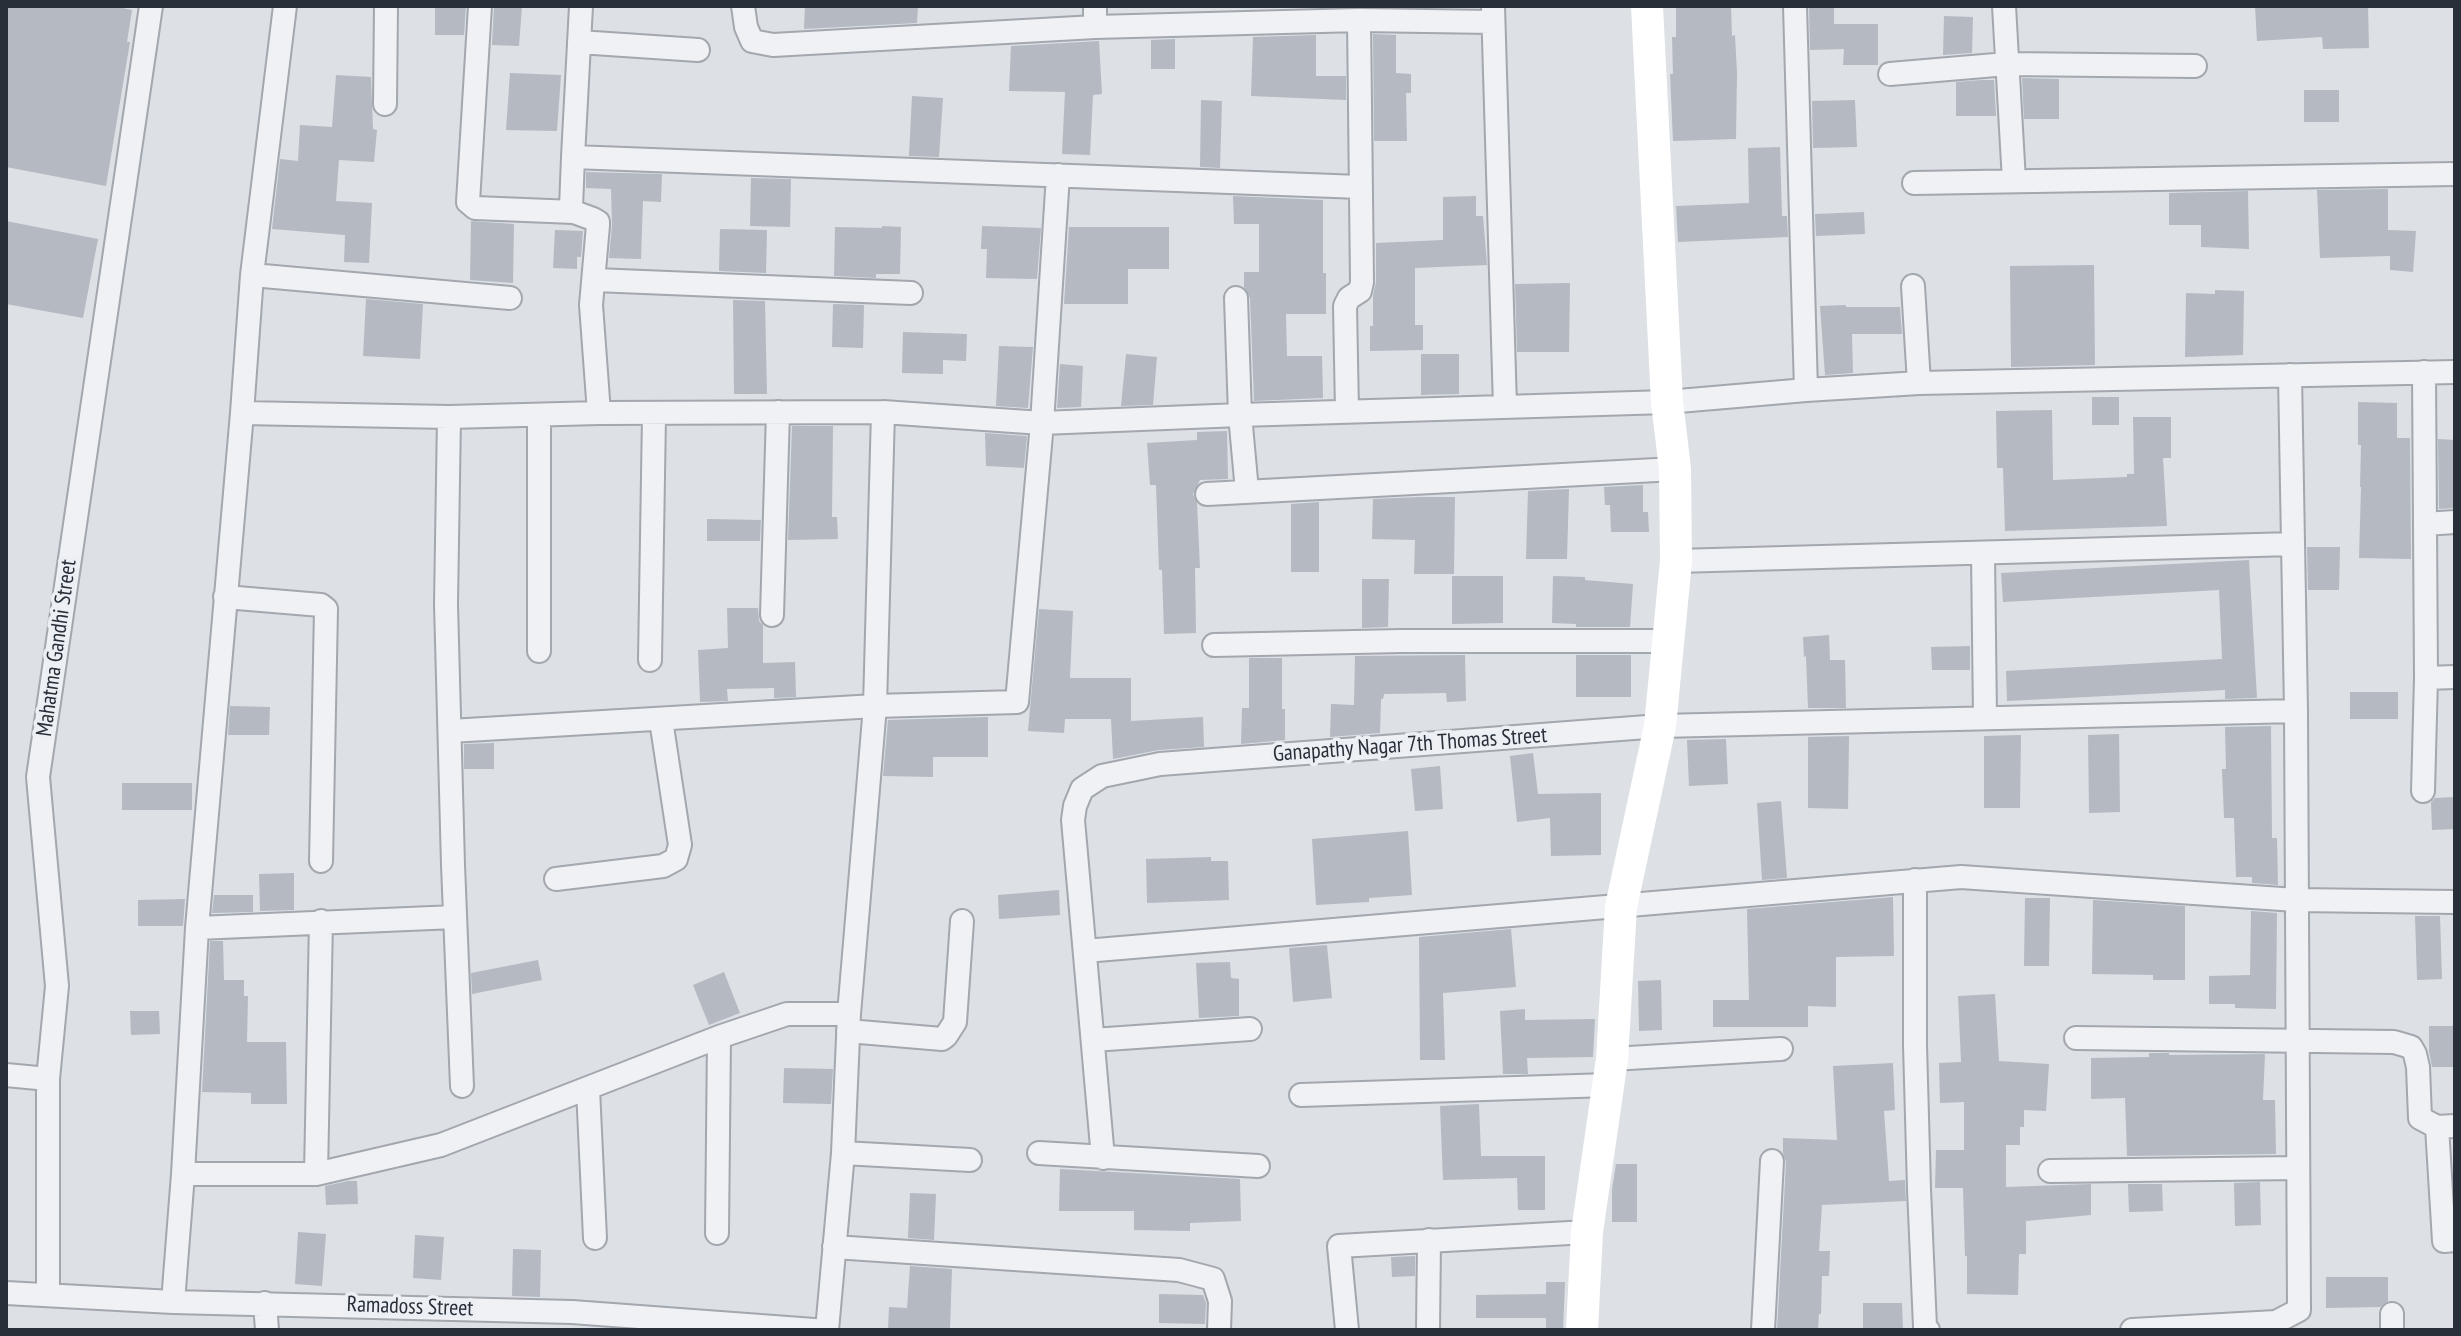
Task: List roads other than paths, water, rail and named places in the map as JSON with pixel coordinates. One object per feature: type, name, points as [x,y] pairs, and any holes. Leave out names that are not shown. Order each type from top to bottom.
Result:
[{"type":"street","name":"Mahatma Gandhi Street","points":[[48,1295],[48,1079],[57,986],[38,777],[151,6]]},
{"type":"street","points":[[173,1302],[197,928],[252,275],[285,6]]},
{"type":"street","points":[[385,104],[386,6]]},
{"type":"street","points":[[480,6],[468,202],[475,208],[574,212],[598,222],[591,305],[599,413]]},
{"type":"street","points":[[574,212],[569,200],[581,6]]},
{"type":"street","points":[[743,6],[748,35],[752,41],[761,44],[827,43],[1095,16],[1284,14],[1359,20],[1493,14],[1505,407]]},
{"type":"street","points":[[1582,1330],[1587,1232],[1610,1072],[1621,907],[1660,726],[1676,561],[1675,469],[1667,402],[1647,6]]},
{"type":"street","points":[[1795,6],[1806,390]]},
{"type":"street","points":[[2004,6],[2014,181]]},
{"type":"street","points":[[1347,411],[1345,306],[1349,298],[1360,291],[1362,282],[1359,20]]},
{"type":"street","points":[[579,42],[698,50]]},
{"type":"street","points":[[1890,74],[2007,64],[2195,66]]},
{"type":"street","points":[[573,157],[1360,187]]},
{"type":"street","points":[[1914,183],[2455,174]]},
{"type":"street","points":[[450,731],[875,706],[1017,702],[1042,423],[1058,175]]},
{"type":"street","points":[[252,275],[510,298]]},
{"type":"street","points":[[595,280],[911,293]]},
{"type":"street","points":[[1913,286],[1919,383]]},
{"type":"street","points":[[1236,298],[1240,415],[1247,491]]},
{"type":"street","points":[[2423,791],[2426,678],[2424,372]]},
{"type":"street","points":[[242,413],[449,417],[883,412],[1042,423],[1667,402],[1919,383],[2455,372]]},
{"type":"street","points":[[2132,1330],[2276,1322],[2299,1310],[2296,711],[2290,375]]},
{"type":"street","points":[[772,615],[778,412]]},
{"type":"street","points":[[827,1330],[875,706],[883,412]]},
{"type":"street","points":[[539,415],[539,651]]},
{"type":"street","points":[[650,660],[654,415]]},
{"type":"street","points":[[449,417],[446,604],[462,1086]]},
{"type":"street","points":[[1207,494],[1675,469]]},
{"type":"street","points":[[2425,524],[2455,522]]},
{"type":"street","points":[[1676,561],[2293,544]]},
{"type":"street","points":[[1983,554],[1985,717]]},
{"type":"street","points":[[225,597],[321,605],[326,609],[321,861]]},
{"type":"street","points":[[1214,645],[1669,641]]},
{"type":"street","points":[[2426,678],[2455,677]]},
{"type":"street","name":"Ganapathy Nagar 7th Thomas Street","points":[[1103,1158],[1073,820],[1082,789],[1102,776],[1160,764],[1660,726],[2296,711]]},
{"type":"street","points":[[556,879],[663,866],[676,859],[680,845],[661,720]]},
{"type":"street","points":[[1085,951],[1961,877],[2296,900],[2455,902]]},
{"type":"street","points":[[1915,880],[1917,1117],[1925,1327],[1928,1330]]},
{"type":"street","points":[[197,928],[455,917]]},
{"type":"street","points":[[316,1174],[321,921]]},
{"type":"street","points":[[183,1174],[316,1174],[441,1145],[719,1037],[787,1014],[942,1039],[955,1022],[962,921]]},
{"type":"street","points":[[1093,1040],[1250,1029]]},
{"type":"street","points":[[717,1233],[719,1037]]},
{"type":"street","points":[[2076,1038],[2394,1042],[2411,1047],[2418,1067],[2420,1118],[2446,1126],[2444,1241],[2455,1240]]},
{"type":"street","points":[[1301,1095],[1610,1072],[1781,1049]]},
{"type":"street","points":[[6,1075],[48,1079]]},
{"type":"street","points":[[588,1089],[595,1238]]},
{"type":"street","points":[[843,1153],[970,1160]]},
{"type":"street","points":[[1039,1153],[1258,1166]]},
{"type":"street","points":[[1763,1330],[1772,1161]]},
{"type":"street","points":[[2050,1171],[2298,1168]]},
{"type":"street","points":[[1347,1330],[1339,1246],[1587,1232]]},
{"type":"street","points":[[1428,1330],[1429,1240]]},
{"type":"street","points":[[834,1247],[1179,1270],[1213,1279],[1220,1301],[1219,1330]]},
{"type":"street","name":"Ramadoss Street","points":[[6,1293],[173,1302],[572,1312],[814,1330]]},
{"type":"street","points":[[265,1303],[267,1330]]}]
